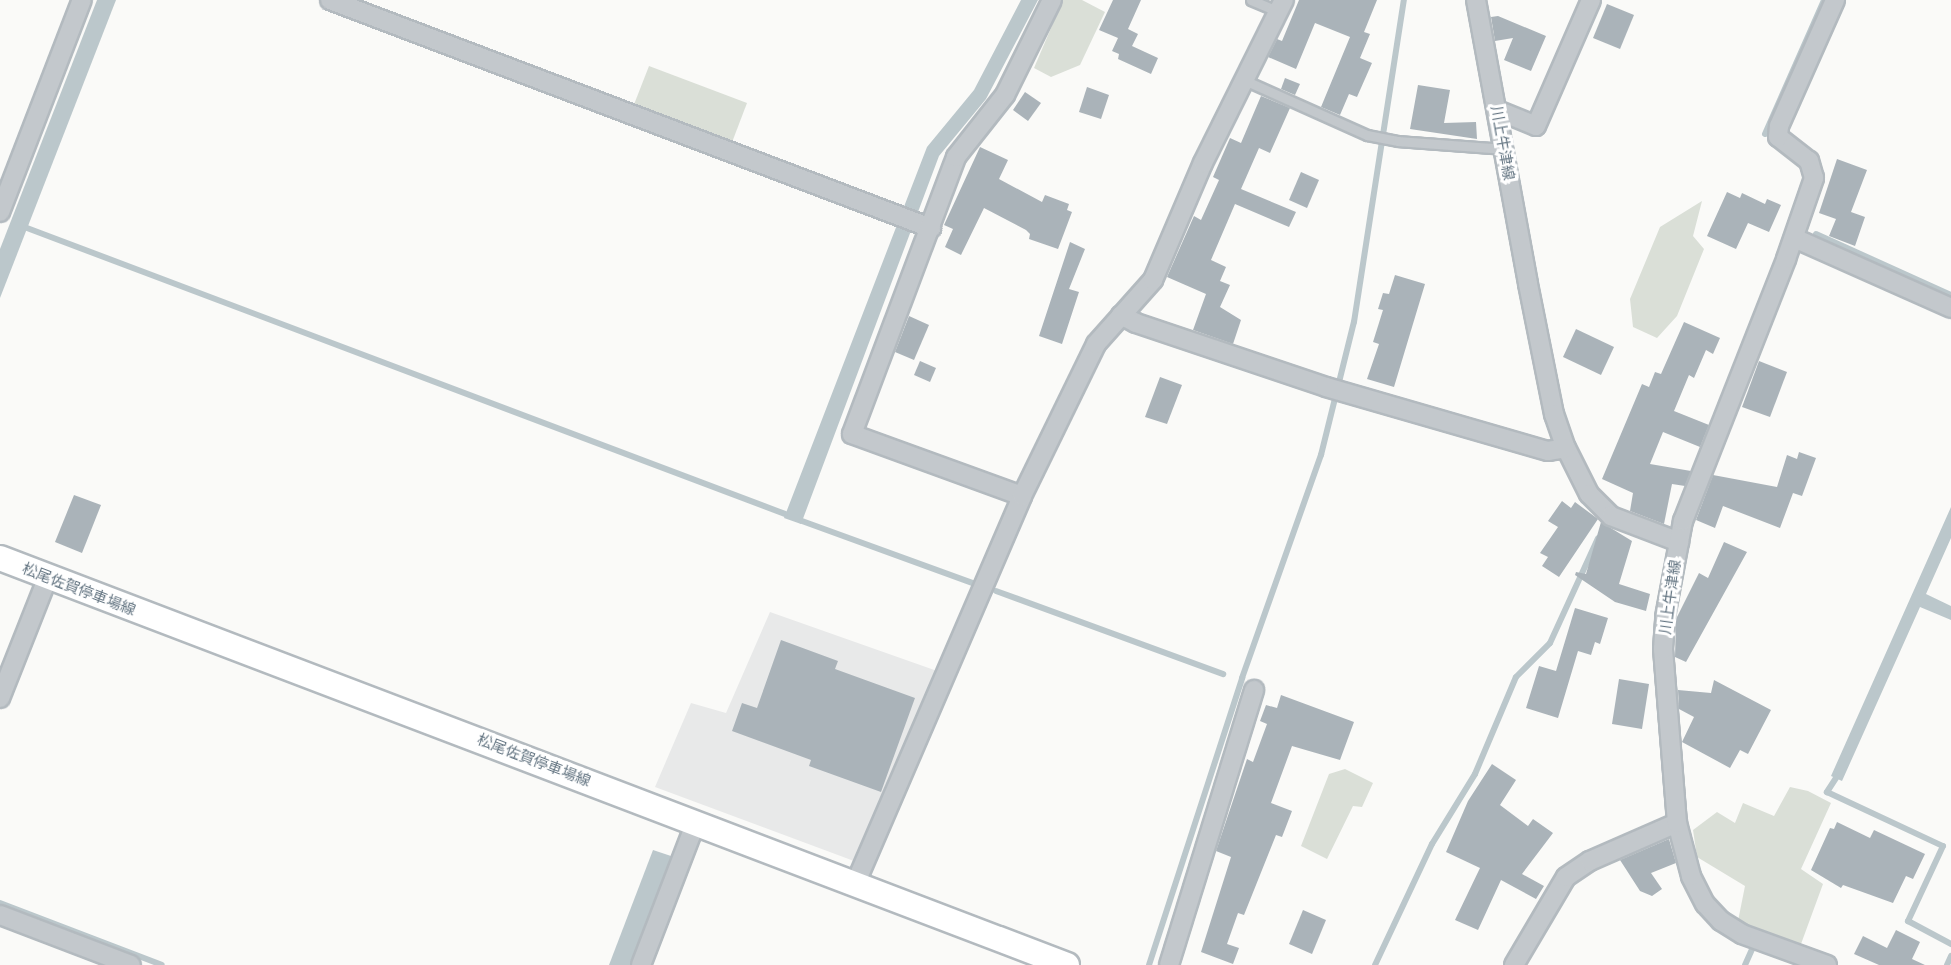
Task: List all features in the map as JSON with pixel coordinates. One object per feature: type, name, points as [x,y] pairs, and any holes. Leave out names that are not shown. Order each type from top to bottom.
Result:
[{"type":"main road","name":"松尾佐賀停車場線","points":[[0,558],[856,882],[1067,965]]},
{"type":"street","points":[[0,212],[4,193],[82,0]]},
{"type":"street","points":[[330,0],[926,226]]},
{"type":"street","points":[[1022,496],[852,434],[926,226],[956,157],[1005,95],[1052,0]]},
{"type":"street","name":"川上牛津線","points":[[1476,0],[1554,414],[1566,448],[1590,494],[1611,516],[1679,542],[1665,617],[1663,649],[1677,823],[1691,876],[1705,904],[1721,921],[1742,934],[1827,965]]},
{"type":"street","points":[[1497,110],[1536,126],[1591,0]]},
{"type":"street","points":[[1679,542],[1683,520],[1794,238],[1815,170],[1779,137],[1779,126],[1835,0]]},
{"type":"street","points":[[856,882],[1022,496],[1096,344],[1153,280],[1203,163],[1282,6]]},
{"type":"street","points":[[1794,238],[1951,308]]},
{"type":"street","points":[[1122,315],[1136,324],[1326,387],[1548,451],[1566,448]]},
{"type":"street","points":[[0,698],[48,577]]},
{"type":"street","points":[[1169,965],[1254,690]]},
{"type":"street","points":[[641,965],[696,822]]},
{"type":"street","points":[[1514,965],[1566,877],[1590,861],[1677,823]]},
{"type":"street","points":[[0,915],[131,965]]},
{"type":"lane","points":[[1251,0],[1282,6]]},
{"type":"lane","points":[[1244,81],[1367,135],[1398,141],[1504,149]]},
{"type":"shaded area","points":[[97,0],[116,0],[0,298],[0,249]]},
{"type":"shaded area","points":[[1021,0],[1038,0],[986,99],[939,156],[801,524],[784,518],[927,147],[974,90]]},
{"type":"shaded area","points":[[1063,0],[1082,0],[1105,12],[1080,65],[1051,77],[1034,68]]},
{"type":"shaded area","points":[[649,66],[747,103],[731,145],[633,107]]},
{"type":"shaded area","points":[[1702,201],[1693,236],[1704,249],[1677,316],[1657,338],[1633,327],[1630,299],[1660,227]]},
{"type":"shaded area","points":[[1951,507],[1951,538],[1926,594],[1951,606],[1951,620],[1920,607],[1842,781],[1831,776]]},
{"type":"shaded area","points":[[770,612],[940,672],[854,861],[655,787],[691,703],[726,713]]},
{"type":"shaded area","points":[[1345,769],[1373,783],[1362,807],[1353,806],[1327,859],[1301,846],[1329,774]]},
{"type":"shaded area","points":[[1790,787],[1808,791],[1831,803],[1801,869],[1823,884],[1801,944],[1738,921],[1745,886],[1697,857],[1693,830],[1717,812],[1735,823],[1743,803],[1774,816]]},
{"type":"shaded area","points":[[653,850],[674,857],[632,965],[609,965]]},
{"type":"building","points":[[1113,0],[1141,0],[1128,29],[1138,34],[1132,46],[1158,58],[1151,74],[1118,59],[1119,54],[1112,51],[1118,38],[1099,30]]},
{"type":"building","points":[[1299,0],[1377,0],[1364,32],[1370,34],[1360,58],[1372,63],[1357,97],[1349,94],[1340,115],[1321,107],[1350,37],[1315,23],[1296,69],[1268,57],[1277,39],[1282,41]]},
{"type":"building","points":[[1607,4],[1634,15],[1620,49],[1593,38]]},
{"type":"building","points":[[1498,16],[1546,36],[1531,71],[1504,60],[1513,38],[1495,41],[1491,17]]},
{"type":"building","points":[[1285,78],[1300,84],[1295,95],[1281,89]]},
{"type":"building","points":[[1418,85],[1450,90],[1444,123],[1476,122],[1477,139],[1410,129]]},
{"type":"building","points":[[1087,87],[1109,95],[1101,119],[1079,112]]},
{"type":"building","points":[[1025,92],[1041,103],[1028,121],[1013,110]]},
{"type":"building","points":[[1261,96],[1290,108],[1270,153],[1259,148],[1241,189],[1296,212],[1289,227],[1235,204],[1211,260],[1226,267],[1220,281],[1230,285],[1220,307],[1241,320],[1233,344],[1193,330],[1206,294],[1167,277],[1194,216],[1201,220],[1219,180],[1213,177],[1230,138],[1241,143]]},
{"type":"building","points":[[980,147],[1008,160],[999,179],[1042,202],[1045,195],[1069,204],[1067,210],[1072,212],[1058,249],[1029,239],[1030,234],[1026,230],[984,208],[961,255],[945,247],[953,229],[944,225]]},
{"type":"building","points":[[1837,159],[1867,170],[1851,212],[1865,217],[1855,246],[1829,236],[1836,219],[1819,213]]},
{"type":"building","points":[[1301,172],[1319,180],[1307,208],[1289,200]]},
{"type":"building","points":[[1727,192],[1740,198],[1742,193],[1765,204],[1767,199],[1781,205],[1769,232],[1748,223],[1736,249],[1707,236]]},
{"type":"building","points":[[1070,242],[1085,249],[1069,289],[1079,292],[1062,344],[1039,336]]},
{"type":"building","points":[[1395,275],[1425,284],[1394,387],[1367,379],[1379,344],[1373,342],[1383,310],[1378,309],[1383,293],[1389,294]]},
{"type":"building","points":[[909,316],[929,325],[914,360],[895,352]]},
{"type":"building","points":[[1684,322],[1720,338],[1713,354],[1706,350],[1694,378],[1689,375],[1674,411],[1709,425],[1700,447],[1663,432],[1650,464],[1691,471],[1685,486],[1672,484],[1664,524],[1630,511],[1633,493],[1602,479],[1642,384],[1649,387],[1655,372],[1661,374]]},
{"type":"building","points":[[1576,329],[1614,347],[1601,375],[1563,357]]},
{"type":"building","points":[[920,361],[936,368],[930,382],[914,375]]},
{"type":"building","points":[[1759,361],[1787,372],[1770,417],[1742,407]]},
{"type":"building","points":[[1160,377],[1182,385],[1167,424],[1145,417]]},
{"type":"building","points":[[1799,452],[1816,458],[1802,496],[1793,493],[1780,528],[1723,506],[1715,528],[1696,520],[1713,475],[1777,487],[1787,455],[1797,459]]},
{"type":"building","points":[[74,495],[101,505],[82,553],[55,542]]},
{"type":"building","points":[[1562,501],[1571,508],[1575,502],[1598,519],[1559,577],[1542,566],[1548,557],[1540,553],[1558,527],[1548,521]]},
{"type":"building","points":[[1601,522],[1632,541],[1619,584],[1650,594],[1646,611],[1615,602],[1575,575],[1576,572],[1586,574]]},
{"type":"building","points":[[1724,542],[1747,552],[1686,662],[1675,657],[1676,619],[1699,573],[1708,578]]},
{"type":"building","points":[[1575,608],[1608,618],[1600,644],[1595,642],[1591,655],[1578,651],[1558,718],[1526,708],[1539,666],[1556,671]]},
{"type":"building","points":[[781,640],[838,661],[835,669],[915,698],[881,792],[809,766],[811,760],[732,731],[742,703],[757,708]]},
{"type":"building","points":[[1619,679],[1649,684],[1642,729],[1612,724]]},
{"type":"building","points":[[1714,680],[1771,710],[1748,754],[1740,750],[1730,768],[1682,742],[1694,717],[1679,709],[1678,690],[1711,693]]},
{"type":"building","points":[[1281,695],[1354,722],[1340,760],[1292,746],[1271,803],[1292,811],[1282,837],[1276,835],[1244,915],[1238,913],[1227,944],[1239,948],[1233,964],[1201,952],[1231,857],[1216,851],[1247,759],[1253,762],[1267,724],[1260,721],[1266,705],[1277,708]]},
{"type":"building","points":[[1492,764],[1516,780],[1500,805],[1528,826],[1533,819],[1553,833],[1522,874],[1544,886],[1536,899],[1501,880],[1478,930],[1455,920],[1480,868],[1446,852],[1468,801]]},
{"type":"building","points":[[1837,822],[1870,838],[1874,830],[1925,854],[1913,879],[1906,876],[1893,903],[1843,885],[1841,888],[1811,870],[1830,828],[1834,829]]},
{"type":"building","points":[[1669,839],[1676,863],[1651,873],[1662,889],[1652,896],[1640,891],[1620,860]]},
{"type":"building","points":[[1303,910],[1326,920],[1312,954],[1289,944]]},
{"type":"building","points":[[1896,930],[1920,942],[1912,959],[1925,965],[1879,965],[1854,954],[1863,936],[1887,948]]},
{"type":"waterway","points":[[1149,965],[1242,678],[1321,455],[1354,322],[1404,0]]},
{"type":"waterway","points":[[1765,134],[1824,0]]},
{"type":"waterway","points":[[27,228],[785,514]]},
{"type":"waterway","points":[[1816,234],[1951,295]]},
{"type":"waterway","points":[[802,521],[975,584]]},
{"type":"waterway","points":[[1375,965],[1432,844],[1475,774],[1516,677],[1550,643],[1598,538]]},
{"type":"waterway","points":[[996,591],[1223,674]]},
{"type":"waterway","points":[[1836,778],[1827,792],[1943,846],[1908,921],[1951,944]]},
{"type":"waterway","points":[[0,903],[162,965]]},
{"type":"waterway","points":[[1745,965],[1752,949]]},
{"type":"waterway","points":[[1947,965],[1951,956]]}]
